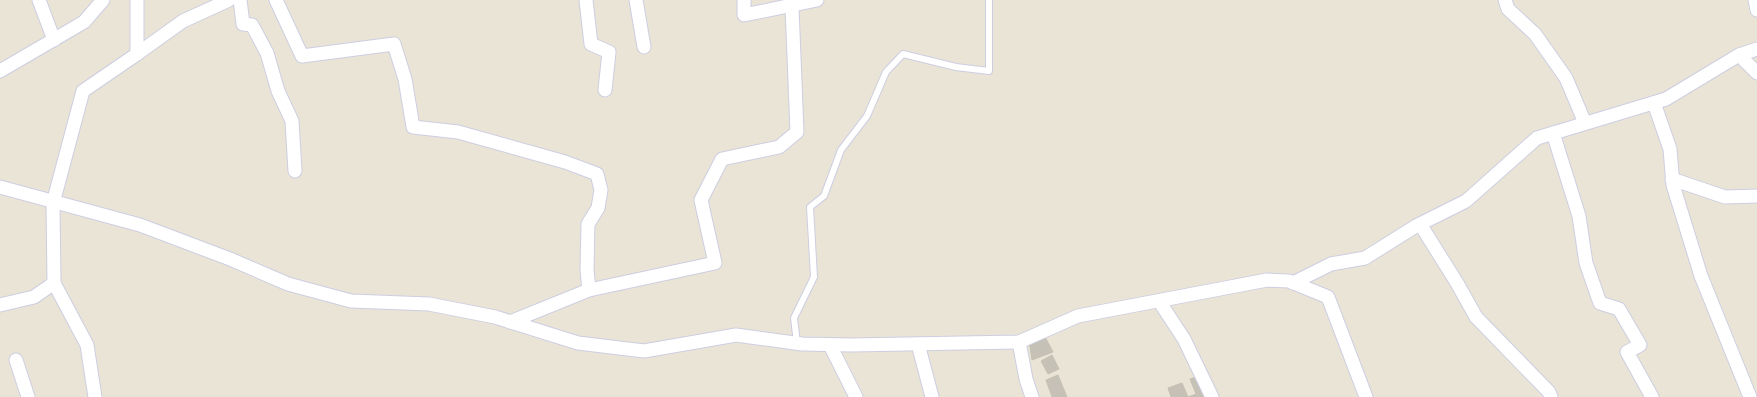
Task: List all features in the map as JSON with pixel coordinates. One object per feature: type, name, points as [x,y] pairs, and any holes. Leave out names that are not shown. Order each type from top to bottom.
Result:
[{"type":"street","points":[[39,0],[54,40]]},
{"type":"street","points":[[0,71],[84,22],[103,0]]},
{"type":"street","points":[[137,0],[137,54]]},
{"type":"street","points":[[95,397],[87,345],[54,284],[53,203],[83,91],[183,21],[229,0]]},
{"type":"street","points":[[240,0],[243,24],[252,25],[260,39],[278,91],[292,121],[295,171]]},
{"type":"street","points":[[276,0],[302,56],[394,44],[405,79],[413,127],[458,132],[565,162],[597,174],[601,190],[598,208],[588,224],[587,270],[589,290]]},
{"type":"street","points":[[586,0],[591,44],[609,52],[606,90]]},
{"type":"street","points":[[636,0],[644,47]]},
{"type":"street","points":[[744,0],[744,15],[817,0]]},
{"type":"street","points":[[1505,0],[1508,10],[1535,34],[1566,78],[1585,123]]},
{"type":"street","points":[[1755,0],[1757,10]]},
{"type":"street","points":[[510,322],[589,290],[715,263],[701,200],[722,159],[779,147],[797,132],[792,6]]},
{"type":"street","points":[[1292,283],[1331,264],[1365,258],[1420,224],[1466,201],[1537,138],[1666,99],[1739,55],[1757,49]]},
{"type":"street","points":[[1739,55],[1757,73]]},
{"type":"street","points":[[1654,102],[1670,149],[1672,179],[1701,276],[1750,397]]},
{"type":"street","points":[[1553,133],[1580,216],[1586,262],[1600,304],[1619,309],[1640,345],[1627,352],[1652,397]]},
{"type":"street","points":[[1672,179],[1725,197],[1757,196]]},
{"type":"street","points":[[0,187],[53,203],[140,225],[230,259],[288,284],[351,301],[429,304],[495,317],[578,343],[644,351],[736,335],[797,343],[830,345],[1019,342],[1078,316],[1267,280],[1292,283],[1328,297],[1366,397]]},
{"type":"street","points":[[1420,224],[1476,316],[1551,397]]},
{"type":"street","points":[[0,305],[34,297],[54,284]]},
{"type":"street","points":[[1159,301],[1184,339],[1212,397]]},
{"type":"street","points":[[1019,342],[1026,379],[1032,397]]},
{"type":"street","points":[[918,344],[932,397]]},
{"type":"street","points":[[830,345],[856,397]]},
{"type":"street","points":[[16,360],[28,397]]},
{"type":"lane","points":[[797,343],[794,318],[814,277],[810,207],[824,196],[841,150],[867,116],[886,72],[903,54],[956,68],[989,71],[989,0]]},
{"type":"building","points":[[1044,335],[1053,352],[1032,360],[1029,340]]},
{"type":"building","points":[[1052,355],[1059,369],[1048,374],[1041,361]]},
{"type":"building","points":[[1058,375],[1067,397],[1052,397],[1046,380]]},
{"type":"building","points":[[1202,375],[1210,397],[1188,397],[1196,394],[1190,379]]},
{"type":"building","points":[[1182,383],[1188,397],[1171,397],[1168,388]]}]
